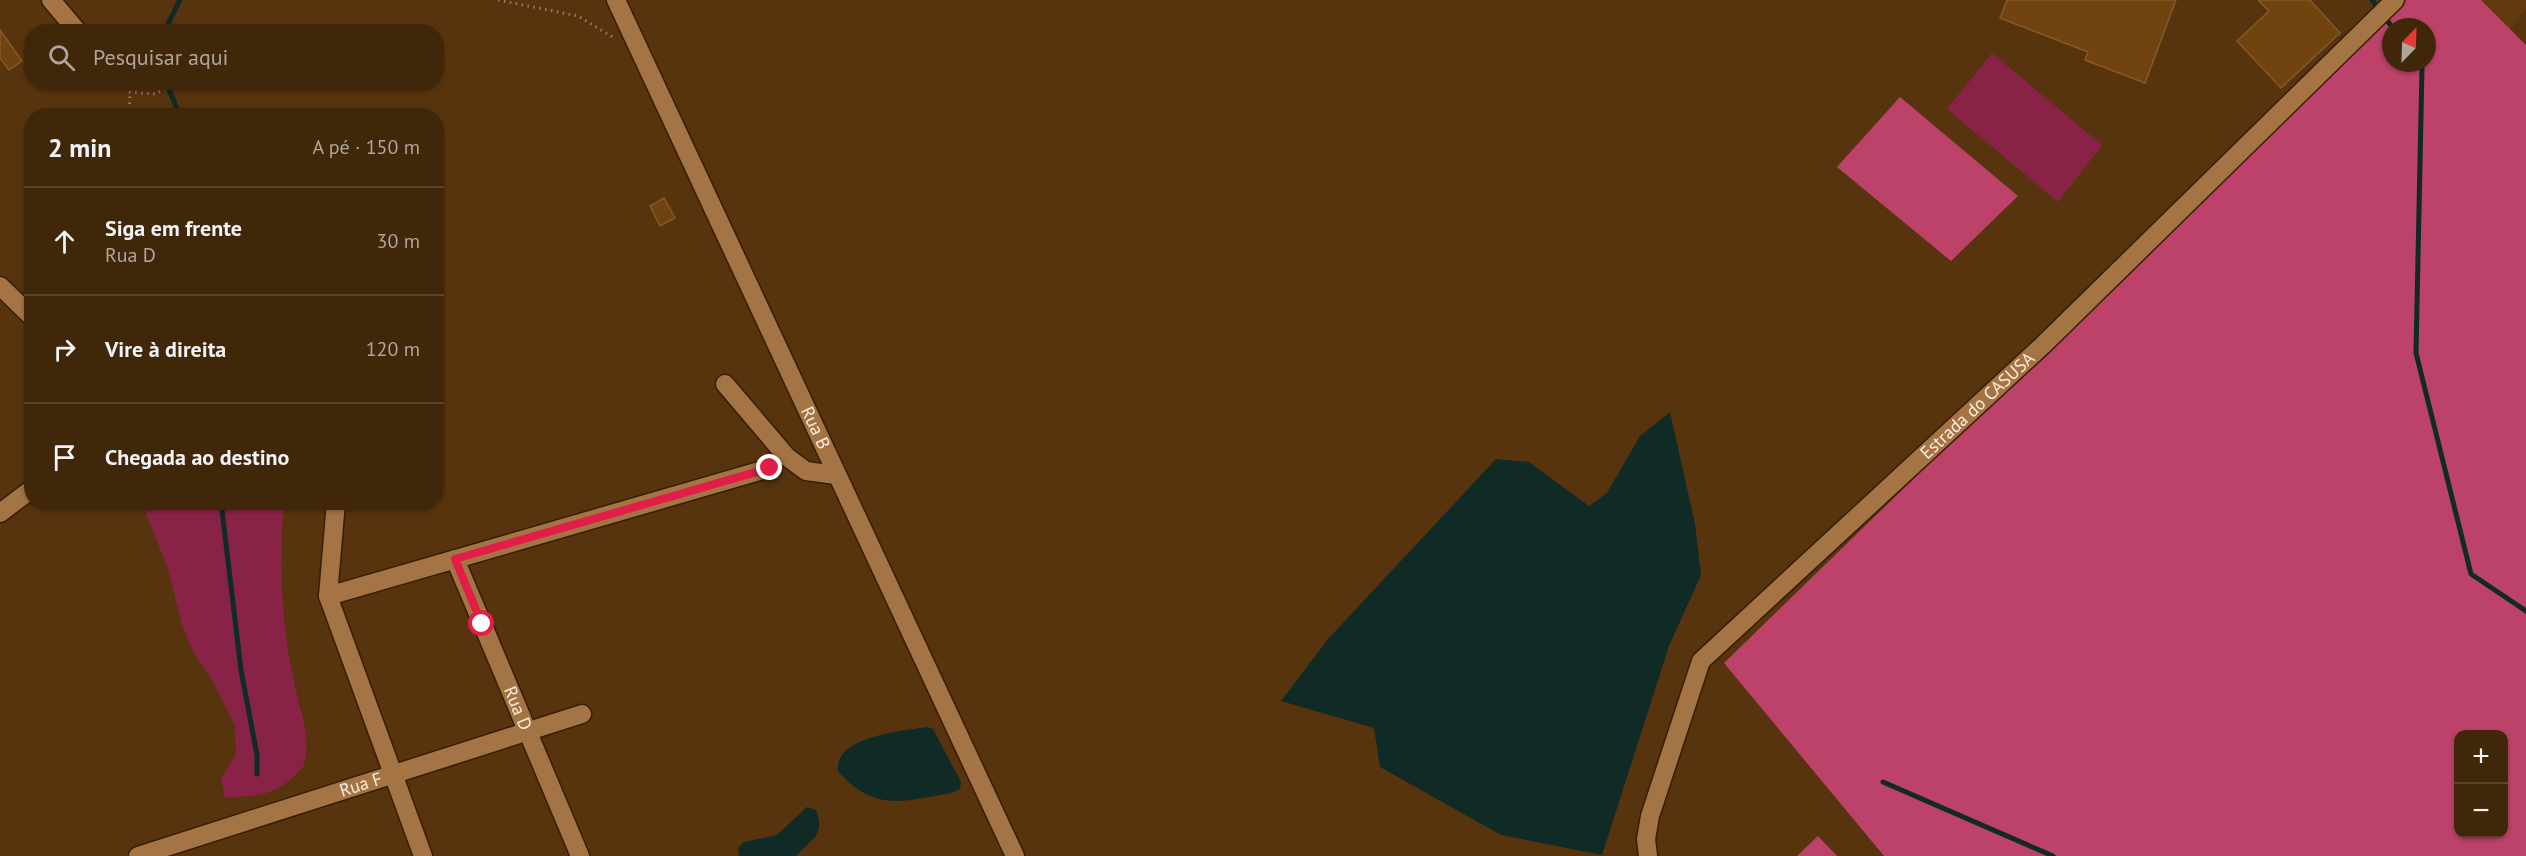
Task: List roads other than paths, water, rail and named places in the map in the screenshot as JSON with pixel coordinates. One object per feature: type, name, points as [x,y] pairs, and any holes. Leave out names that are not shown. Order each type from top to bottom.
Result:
[{"type":"street","points":[[51,0],[71,24]]},
{"type":"street","name":"Rua B","points":[[616,0],[1016,856]]},
{"type":"street","name":"Estrada do CASUSA","points":[[1648,856],[1646,839],[1650,816],[1701,661],[2043,345],[2395,0]]},
{"type":"street","points":[[0,286],[24,309]]},
{"type":"street","points":[[725,384],[787,457],[806,471],[836,475]]},
{"type":"street","points":[[328,596],[770,468]]},
{"type":"street","points":[[0,513],[24,495]]},
{"type":"street","points":[[335,510],[328,596],[423,856]]},
{"type":"street","name":"Rua D","points":[[455,559],[580,856]]},
{"type":"street","name":"Rua F","points":[[138,856],[582,714]]},
{"type":"water","points":[[1670,412],[1695,524],[1701,575],[1669,646],[1602,855],[1501,835],[1380,767],[1374,728],[1281,701],[1328,639],[1496,459],[1529,462],[1589,506],[1607,493],[1640,436]]},
{"type":"water","points":[[927,727],[933,729],[961,782],[960,789],[952,793],[904,801],[877,799],[852,784],[838,771],[840,759],[847,750],[858,743],[887,733]]},
{"type":"water","points":[[807,807],[816,810],[819,819],[818,831],[812,841],[796,856],[739,856],[738,848],[744,842],[777,835]]},
{"type":"waterway","points":[[168,24],[180,0]]},
{"type":"waterway","points":[[2372,0],[2385,18]]},
{"type":"waterway","points":[[2422,72],[2416,353],[2471,574],[2526,611]]},
{"type":"waterway","points":[[169,90],[177,108]]},
{"type":"waterway","points":[[222,510],[241,670],[257,755],[257,774]]},
{"type":"waterway","points":[[1883,782],[2053,856]]}]
